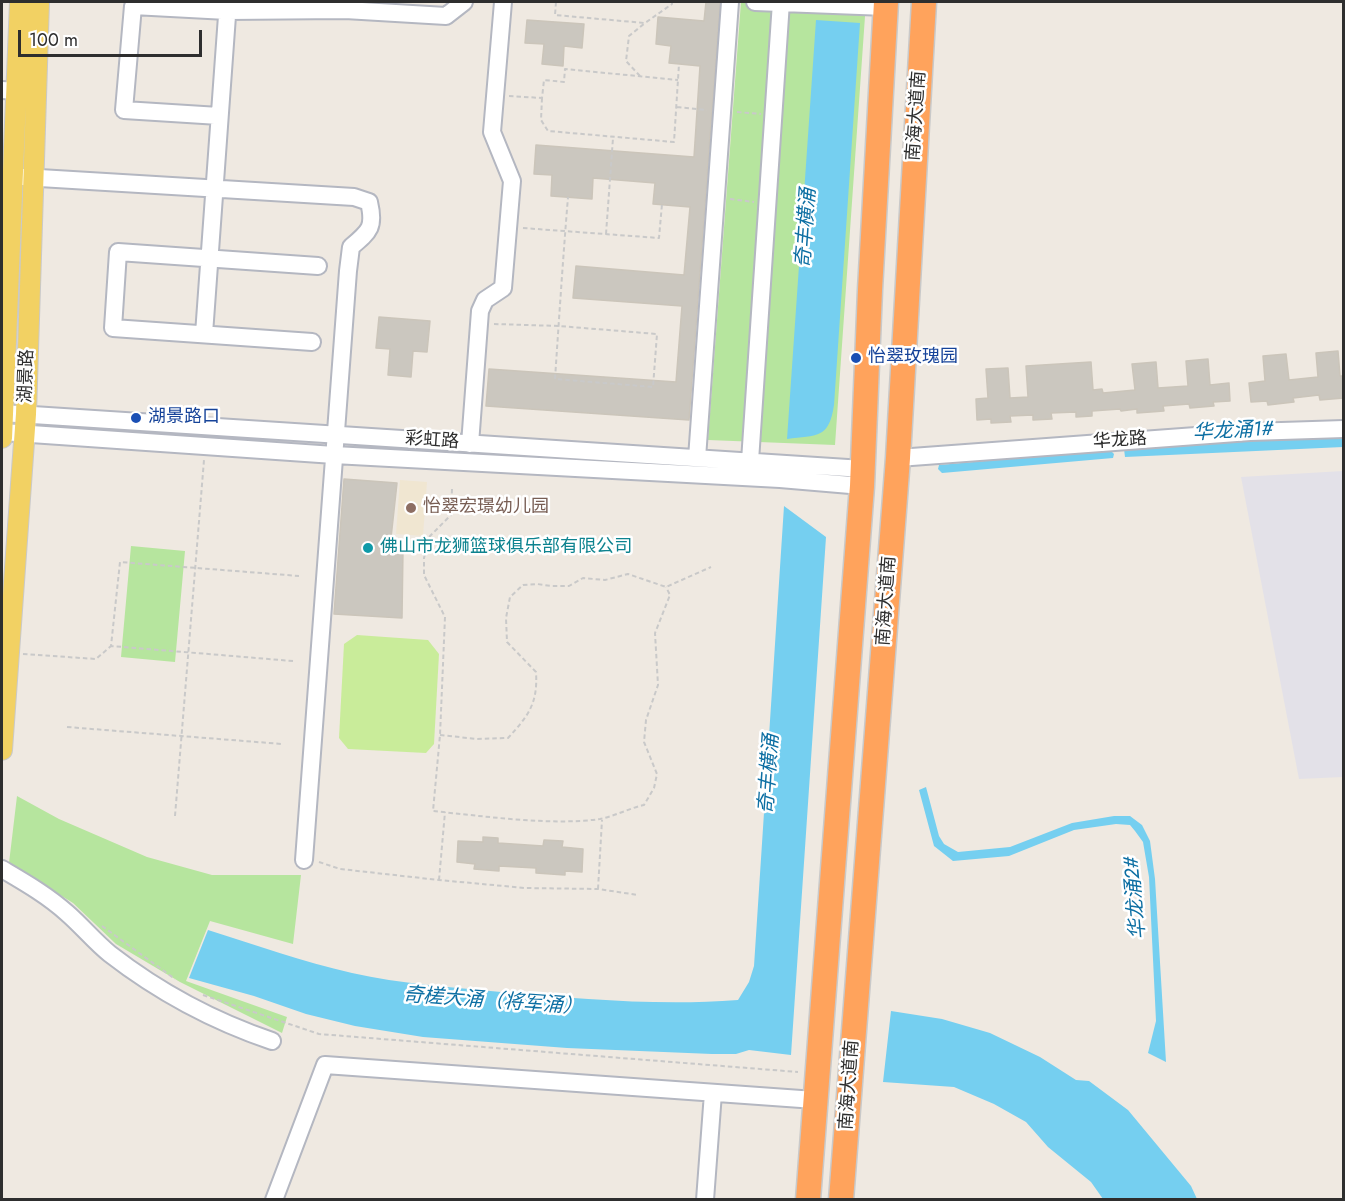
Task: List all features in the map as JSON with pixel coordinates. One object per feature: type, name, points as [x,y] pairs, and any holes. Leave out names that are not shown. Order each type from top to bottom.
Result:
[{"type":"highway","name":"南海大道南","points":[[841,1200],[898,458],[924,2]]},
{"type":"highway","name":"南海大道南","points":[[808,1200],[862,477],[886,4]]},
{"type":"main road","name":"湖景路","points":[[2,438],[13,177],[9,90],[20,2]]},
{"type":"main road","name":"湖景路","points":[[2,750],[25,424],[39,2]]},
{"type":"street","points":[[219,116],[124,110],[133,6],[346,6],[446,16],[464,2]]},
{"type":"street","points":[[470,444],[480,311],[485,300],[503,288],[512,181],[492,132],[503,2]]},
{"type":"street","points":[[697,458],[730,2]]},
{"type":"street","points":[[755,2],[886,4]]},
{"type":"street","points":[[750,461],[781,2]]},
{"type":"street","points":[[204,334],[228,6]]},
{"type":"street","points":[[13,177],[354,197],[369,202],[373,219],[369,232],[351,247],[304,860]]},
{"type":"street","points":[[312,342],[113,328],[118,252],[318,266]]},
{"type":"street","name":"彩虹路","points":[[2,422],[205,446],[334,455],[780,471],[835,466],[862,477]]},
{"type":"street","name":"彩虹路","points":[[25,424],[335,435],[750,461],[780,471],[834,483],[862,477]]},
{"type":"street","name":"华龙路","points":[[898,458],[1250,432],[1344,429]]},
{"type":"street","points":[[2,869],[65,911],[109,953],[162,991],[234,1028],[272,1041]]},
{"type":"street","points":[[274,1200],[326,1065],[815,1100]]},
{"type":"street","points":[[705,1200],[713,1093]]},
{"type":"path","points":[[556,2],[555,15],[645,23]]},
{"type":"path","points":[[640,76],[626,61],[629,36],[672,2]]},
{"type":"path","points":[[678,80],[565,69],[564,82],[544,80],[541,120],[548,131],[674,142],[680,64]]},
{"type":"path","points":[[495,94],[542,98]]},
{"type":"path","points":[[606,234],[613,136]]},
{"type":"path","points":[[479,323],[559,326],[657,334],[653,387],[555,379],[559,326],[565,230],[568,197]]},
{"type":"path","points":[[716,198],[767,203]]},
{"type":"path","points":[[508,227],[659,238],[662,204]]},
{"type":"path","points":[[175,816],[205,446]]},
{"type":"path","points":[[452,489],[451,515],[430,536],[424,558],[424,575],[445,617],[440,735],[433,811],[545,820],[602,819],[644,805],[654,788],[657,774],[644,742],[645,720],[658,685],[655,633],[670,595],[666,587]]},
{"type":"path","points":[[8,654],[96,659],[111,646],[120,562],[299,576]]},
{"type":"path","points":[[440,735],[477,739],[508,738],[530,711],[537,691],[536,672],[507,642],[510,597],[523,585],[569,586],[583,578],[605,580],[628,574],[666,587],[711,567]]},
{"type":"path","points":[[111,646],[293,661]]},
{"type":"path","points":[[67,727],[282,744]]},
{"type":"path","points":[[439,880],[446,812]]},
{"type":"path","points":[[598,889],[602,819]]},
{"type":"path","points":[[304,860],[313,860],[340,869],[439,880],[525,888],[598,889],[638,895]]},
{"type":"path","points":[[97,922],[181,984]]},
{"type":"path","points":[[201,994],[319,1034],[798,1072]]},
{"type":"shaded area","points":[[1343,471],[1343,777],[1299,779],[1241,477]]},
{"type":"shaded area","name":"怡翠宏璟幼儿园","points":[[400,480],[427,482],[423,536],[396,534]]},
{"type":"green space","points":[[741,2],[866,2],[835,445],[708,440]]},
{"type":"green space","points":[[131,546],[185,551],[175,662],[121,657]]},
{"type":"green space","points":[[357,635],[428,640],[439,654],[434,744],[426,753],[348,749],[339,738],[344,644]]},
{"type":"green space","points":[[17,796],[59,819],[147,857],[212,875],[301,875],[293,944],[210,921],[186,981],[287,1017],[282,1033],[180,982],[116,944],[73,903],[9,863]]},
{"type":"water","name":"奇丰横涌","points":[[816,20],[860,23],[834,405],[832,416],[825,430],[806,437],[787,439]]},
{"type":"water","points":[[1343,435],[1343,447],[1125,457],[1124,449]]},
{"type":"water","points":[[1110,450],[1114,454],[1113,458],[942,473],[938,469],[939,465]]},
{"type":"water","points":[[784,506],[826,537],[791,1055],[749,1050],[736,1054],[712,1054],[567,1048],[423,1037],[355,1026],[306,1014],[254,996],[189,978],[208,930],[334,969],[407,983],[620,1001],[738,1000],[749,982],[754,966]]},
{"type":"water","points":[[926,787],[939,836],[944,844],[958,852],[1010,847],[1072,823],[1114,816],[1130,816],[1142,825],[1150,841],[1155,879],[1166,1062],[1148,1053],[1156,1021],[1149,877],[1143,842],[1130,825],[1116,824],[1074,830],[1009,856],[953,861],[934,846],[919,790]]},
{"type":"water","points":[[891,1011],[942,1019],[990,1033],[1040,1057],[1076,1080],[1089,1081],[1128,1110],[1191,1186],[1197,1199],[1103,1199],[1091,1182],[1048,1147],[1026,1122],[994,1104],[954,1087],[883,1082]]},
{"type":"building","points":[[706,2],[720,2],[689,420],[486,406],[489,369],[676,382],[682,306],[573,298],[576,266],[684,275],[690,207],[653,204],[655,183],[593,178],[592,199],[551,196],[552,175],[534,174],[536,145],[694,157],[700,66],[669,63],[671,46],[656,44],[658,17],[704,21]]},
{"type":"building","points":[[527,20],[584,24],[582,48],[564,46],[563,66],[542,64],[544,44],[525,43]]},
{"type":"building","points":[[379,317],[430,321],[427,352],[413,351],[411,377],[388,375],[390,349],[376,348]]},
{"type":"building","points":[[1338,351],[1340,376],[1344,376],[1344,398],[1320,400],[1319,395],[1293,398],[1294,402],[1268,405],[1267,401],[1251,402],[1249,383],[1265,381],[1263,356],[1286,354],[1289,380],[1318,377],[1316,353]]},
{"type":"building","points":[[1208,359],[1210,385],[1229,383],[1230,401],[1213,402],[1214,406],[1190,408],[1189,404],[1163,406],[1164,411],[1137,413],[1137,409],[1121,411],[1120,409],[1092,411],[1092,416],[1076,417],[1076,412],[1051,413],[1052,419],[1033,420],[1033,415],[1010,416],[1011,422],[991,423],[991,419],[977,420],[976,399],[988,398],[986,369],[1008,368],[1010,398],[1028,397],[1026,366],[1091,362],[1093,390],[1102,389],[1103,393],[1135,390],[1132,364],[1156,362],[1158,388],[1188,386],[1186,361]]},
{"type":"building","name":"佛山市龙狮篮球俱乐部有限公司","points":[[344,479],[397,483],[390,547],[403,549],[402,618],[334,614]]},
{"type":"building","points":[[483,837],[498,838],[498,843],[543,846],[544,840],[563,841],[562,847],[583,849],[582,872],[565,871],[565,875],[536,873],[536,868],[499,866],[499,871],[474,869],[475,864],[457,862],[458,841],[483,842]]},
{"type":"place","name":"怡翠玫瑰园","points":[[856,358]]},
{"type":"place","name":"湖景路口","points":[[136,418]]},
{"type":"place","name":"怡翠宏璟幼儿园","points":[[411,508]]},
{"type":"place","name":"佛山市龙狮篮球俱乐部有限公司","points":[[368,548]]},
{"type":"water label","name":"华龙涌1#","points":[[1233,432]]},
{"type":"water label","name":"华龙涌2#","points":[[1136,898]]},
{"type":"water label","name":"奇槎大涌（将军涌）","points":[[493,1002]]}]
